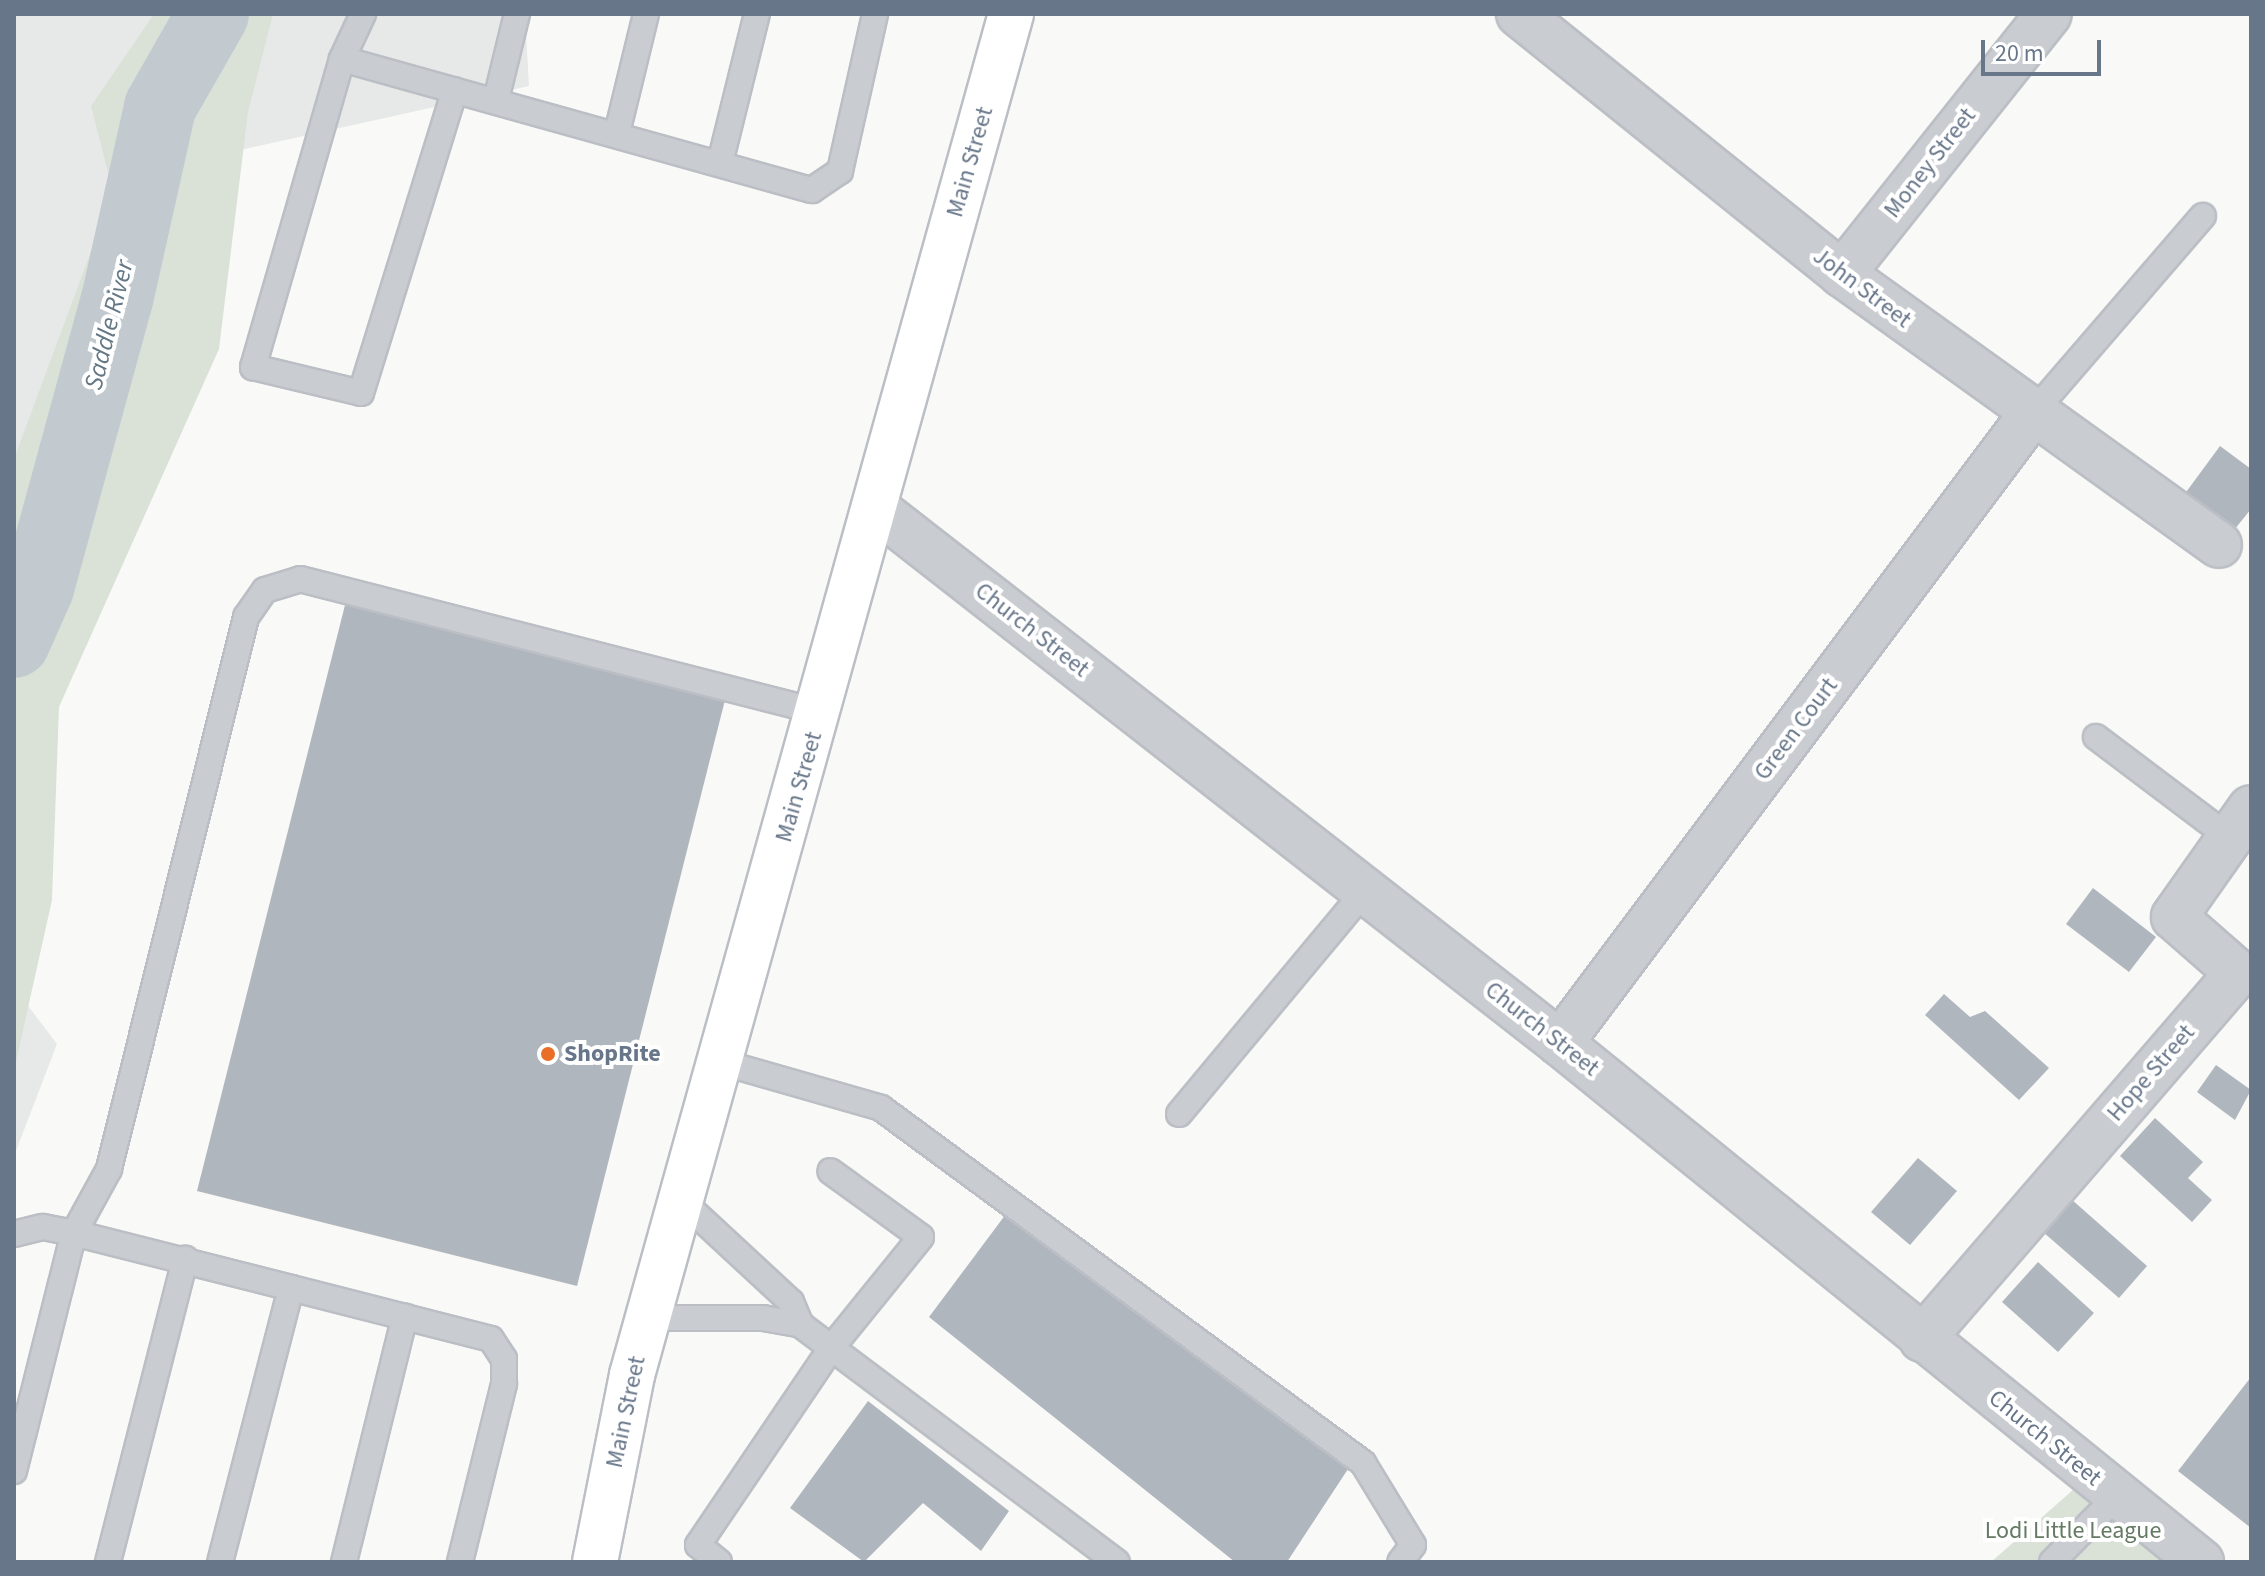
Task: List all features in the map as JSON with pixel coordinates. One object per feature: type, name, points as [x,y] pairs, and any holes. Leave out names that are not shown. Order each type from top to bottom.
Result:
[{"type":"main road","name":"Main Street","points":[[595,1562],[648,1318],[820,712],[1011,14]]},
{"type":"street","name":"John Street","points":[[1519,14],[1842,274],[2031,415],[2219,545]]},
{"type":"street","name":"Money Street","points":[[1842,274],[2049,14]]},
{"type":"street","name":"Green Court","points":[[1560,1043],[2031,415]]},
{"type":"street","name":"Church Street","points":[[874,507],[1560,1043],[2116,1497],[2201,1562]]},
{"type":"street","name":"Hope Street","points":[[1922,1339],[2238,973],[2174,917],[2241,823]]},
{"type":"lane","points":[[363,14],[342,59],[253,367],[361,393],[455,90]]},
{"type":"lane","points":[[496,100],[517,14]]},
{"type":"lane","points":[[617,133],[646,14]]},
{"type":"lane","points":[[720,163],[757,14]]},
{"type":"lane","points":[[342,59],[617,133],[812,190],[840,171],[875,14]]},
{"type":"lane","points":[[2031,415],[2203,216]]},
{"type":"lane","points":[[14,1471],[74,1233],[109,1169],[246,617],[265,590],[300,579],[820,712]]},
{"type":"lane","points":[[2096,737],[2241,823]]},
{"type":"lane","points":[[1179,1114],[1365,891]]},
{"type":"lane","points":[[721,1062],[881,1108],[1363,1463],[1413,1545],[1400,1562]]},
{"type":"lane","points":[[719,1562],[698,1545],[832,1347],[921,1237],[830,1171]]},
{"type":"lane","points":[[682,1201],[791,1302],[801,1325]]},
{"type":"lane","points":[[14,1234],[43,1227],[74,1233],[491,1339],[504,1359],[504,1384],[460,1562]]},
{"type":"lane","points":[[108,1562],[185,1259]]},
{"type":"lane","points":[[220,1562],[291,1288]]},
{"type":"lane","points":[[344,1562],[405,1316]]},
{"type":"lane","points":[[648,1318],[744,1317],[801,1325],[1091,1554],[1117,1562]]},
{"type":"lane","points":[[2052,1562],[2116,1497]]},
{"type":"shaded area","points":[[14,14],[525,14],[529,86],[195,160],[14,785]]},
{"type":"shaded area","points":[[14,987],[57,1044],[14,1156]]},
{"type":"green space","points":[[154,14],[273,14],[248,112],[219,349],[59,707],[52,900],[14,1071],[14,459],[113,192],[91,106]]},
{"type":"green space","name":"Lodi Little League","points":[[2074,1489],[2165,1562],[1991,1562]]},
{"type":"building","points":[[2220,446],[2251,469],[2251,509],[2230,535],[2181,499]]},
{"type":"building","points":[[345,605],[725,700],[577,1286],[197,1191]]},
{"type":"building","points":[[2093,888],[2156,937],[2129,972],[2066,924]]},
{"type":"building","points":[[1944,994],[1970,1017],[1985,1011],[2049,1068],[2019,1100],[1925,1015]]},
{"type":"building","points":[[2216,1065],[2251,1090],[2235,1120],[2197,1092]]},
{"type":"building","points":[[2155,1118],[2203,1162],[2188,1178],[2212,1200],[2192,1222],[2120,1156]]},
{"type":"building","points":[[1918,1158],[1957,1191],[1910,1245],[1871,1212]]},
{"type":"building","points":[[2071,1199],[2147,1266],[2119,1298],[2043,1232]]},
{"type":"building","points":[[1006,1214],[1348,1469],[1287,1562],[1235,1562],[929,1317]]},
{"type":"building","points":[[2038,1262],[2094,1313],[2058,1352],[2002,1302]]},
{"type":"building","points":[[2251,1377],[2251,1528],[2178,1471]]},
{"type":"building","points":[[868,1401],[1009,1511],[981,1551],[923,1503],[864,1562],[790,1508]]},
{"type":"waterway","name":"Saddle River","points":[[14,642],[38,588],[117,300],[160,107],[213,14]]},
{"type":"place","name":"ShopRite","points":[[548,1054]]}]
